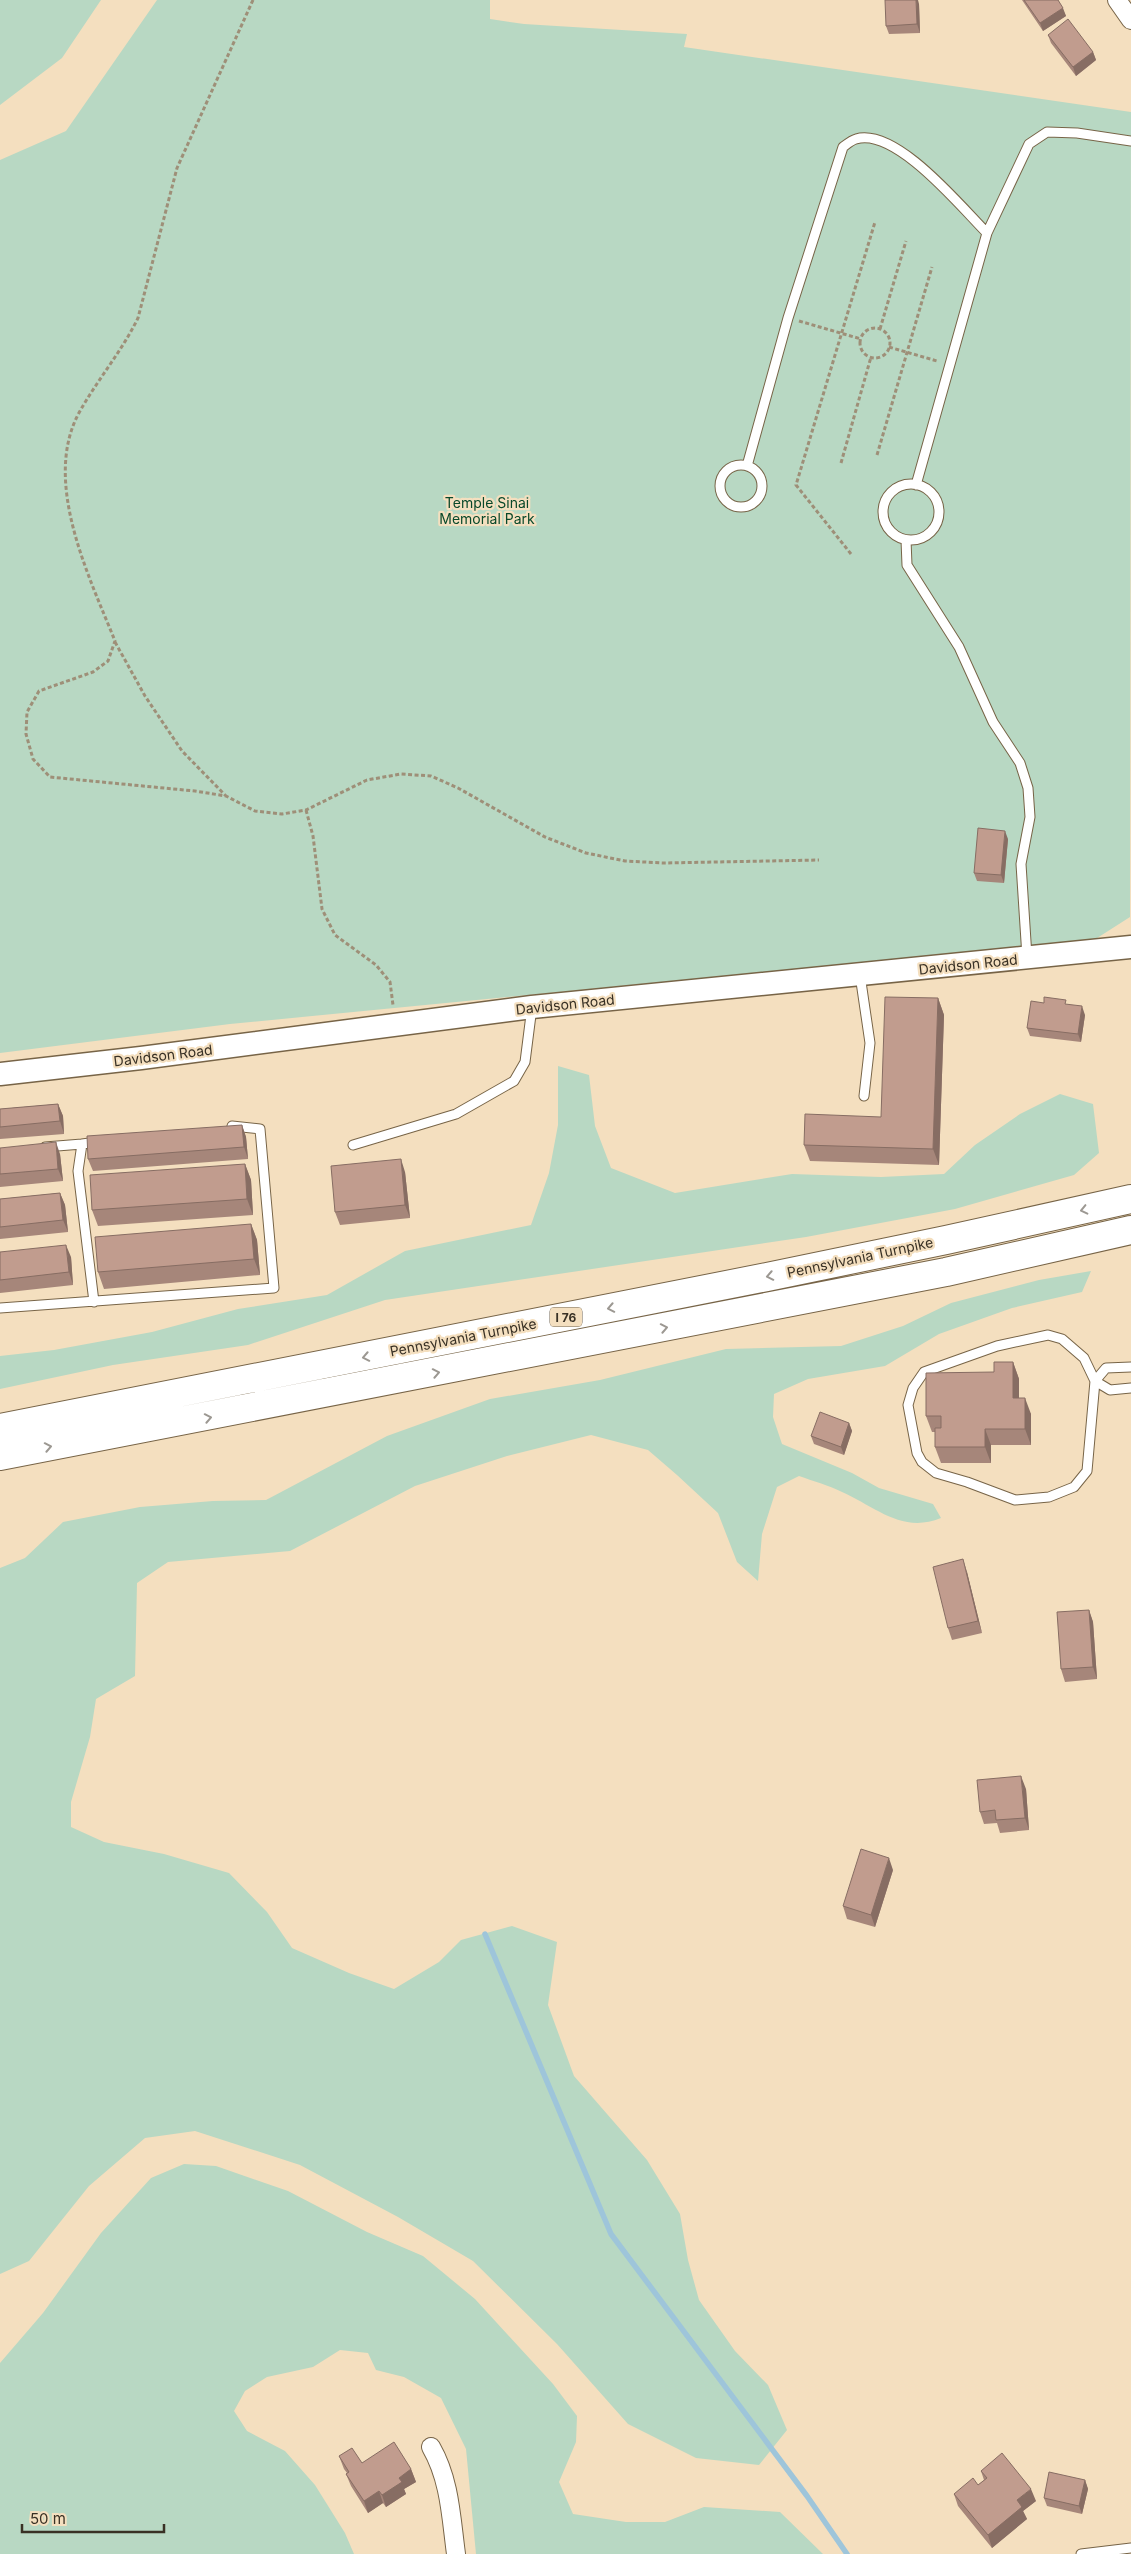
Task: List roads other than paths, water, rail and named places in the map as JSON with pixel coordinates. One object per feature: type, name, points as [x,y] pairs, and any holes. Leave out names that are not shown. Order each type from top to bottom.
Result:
[{"type":"highway","name":"Pennsylvania Turnpike","points":[[0,1428],[833,1263],[1131,1198]]},
{"type":"highway","name":"I 76","points":[[0,1456],[927,1276],[1131,1230]]},
{"type":"street","points":[[1117,0],[1131,20]]},
{"type":"street","name":"Davidson Road","points":[[0,1074],[141,1058],[532,1007],[1131,947]]},
{"type":"street","points":[[431,2447],[440,2462],[448,2489],[456,2554]]},
{"type":"lane","points":[[916,485],[987,233],[1022,155],[1029,144],[1047,132],[1077,133],[1131,141]]},
{"type":"lane","points":[[747,466],[788,318],[843,147],[857,138],[886,142],[909,155],[987,233]]},
{"type":"lane","points":[[747,466],[760,476],[762,492],[752,504],[736,506],[723,496],[721,480],[731,467],[747,466]]},
{"type":"lane","points":[[905,485],[916,485],[926,489],[934,496],[938,506],[938,517],[934,528],[927,535],[917,540],[906,540],[896,536],[888,528],[883,518],[883,508],[887,497],[895,490],[905,485]]},
{"type":"lane","points":[[906,540],[907,565],[959,647],[993,722],[1020,763],[1028,788],[1030,818],[1021,864],[1027,958]]},
{"type":"lane","points":[[860,975],[870,1043],[864,1096]]},
{"type":"lane","points":[[353,1145],[456,1114],[514,1081],[525,1062],[532,1007]]},
{"type":"lane","points":[[0,1308],[274,1288],[260,1129],[238,1125],[219,1127]]},
{"type":"lane","points":[[36,1148],[111,1140]]},
{"type":"lane","points":[[82,1144],[78,1171],[94,1302]]},
{"type":"lane","points":[[1131,1367],[1106,1368],[1095,1381],[1087,1471],[1074,1487],[1049,1497],[1015,1500],[967,1482],[936,1473],[922,1462],[917,1453],[908,1405],[913,1388],[924,1372],[997,1346],[1048,1336],[1062,1339],[1084,1358],[1095,1381],[1110,1390],[1131,1388]]},
{"type":"lane","points":[[1081,2554],[1131,2548]]},
{"type":"waterway","points":[[485,1934],[611,2234],[807,2496],[847,2554]]},
{"type":"park label","name":"Temple Sinai Memorial Park","points":[[487,510]]}]
